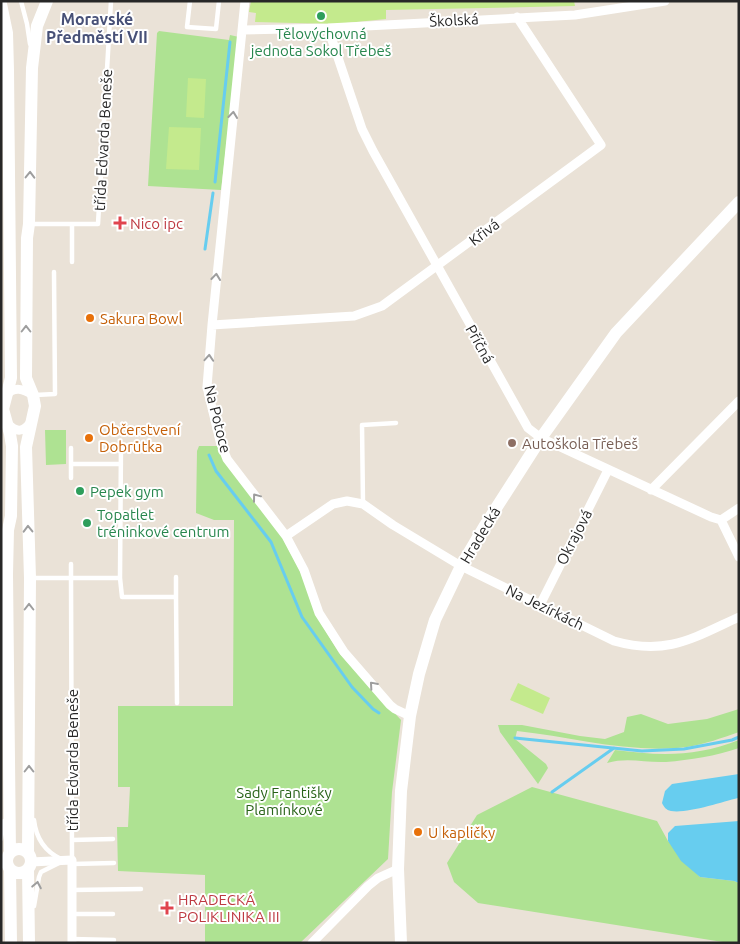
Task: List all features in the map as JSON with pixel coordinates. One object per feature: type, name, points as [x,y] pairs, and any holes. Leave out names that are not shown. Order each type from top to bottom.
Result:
[{"type":"street","points":[[29,943],[30,578],[26,447],[35,409],[33,395],[26,378],[27,238],[29,224],[32,68],[37,26],[47,1]]},
{"type":"street","name":"Na Potoce","points":[[245,1],[207,387],[220,441],[227,459],[286,536],[304,570],[319,613],[344,652],[390,705],[410,716]]},
{"type":"street","name":"Školská","points":[[242,30],[328,28],[575,14],[665,1]]},
{"type":"street","points":[[2,10],[8,50],[5,224],[11,378],[2,409],[3,421],[10,434],[12,446],[6,516],[8,530],[5,750],[9,792],[7,862],[11,943]]},
{"type":"street","name":"Křivá","points":[[212,325],[354,316],[382,306],[601,145],[517,17]]},
{"type":"street","name":"Příčná","points":[[328,28],[362,129],[528,428],[541,438],[608,470],[721,520]]},
{"type":"street","name":"Hradecká","points":[[401,943],[398,869],[401,791],[410,716],[419,674],[435,620],[461,566],[541,438],[616,332],[739,202]]},
{"type":"street","points":[[6,395],[11,390],[18,388],[33,395]]},
{"type":"street","points":[[650,490],[739,401]]},
{"type":"street","points":[[3,421],[14,429],[19,430],[26,429],[33,420]]},
{"type":"street","name":"Okrajová","points":[[540,605],[608,470]]},
{"type":"street","points":[[286,536],[333,504],[347,501],[363,504]]},
{"type":"street","name":"Na Jezírkách","points":[[363,504],[393,525],[461,566],[614,641],[642,647],[681,643],[739,617]]},
{"type":"street","points":[[739,508],[721,520],[739,557]]},
{"type":"street","points":[[7,862],[18,849],[29,861],[69,861]]},
{"type":"street","points":[[7,862],[20,874],[29,861]]},
{"type":"street","name":"třída Edvarda Beneše","points":[[69,861],[72,890],[72,941]]},
{"type":"street","points":[[312,943],[368,886],[378,878],[398,869]]},
{"type":"lane","points":[[21,1],[27,24],[32,68]]},
{"type":"lane","name":"třída Edvarda Beneše","points":[[29,224],[98,224],[111,1]]},
{"type":"lane","points":[[190,1],[187,27],[216,29],[219,1]]},
{"type":"lane","name":"třída Edvarda Beneše","points":[[72,224],[72,262]]},
{"type":"lane","points":[[33,395],[55,394],[54,272]]},
{"type":"lane","points":[[363,504],[362,425],[396,423]]},
{"type":"lane","points":[[121,444],[120,578],[122,597],[176,597]]},
{"type":"lane","points":[[71,478],[72,448]]},
{"type":"lane","points":[[71,464],[121,464]]},
{"type":"lane","name":"třída Edvarda Beneše","points":[[69,861],[72,840],[71,564]]},
{"type":"lane","points":[[176,577],[177,703]]},
{"type":"lane","points":[[30,578],[120,578]]},
{"type":"lane","points":[[1,839],[9,792]]},
{"type":"lane","points":[[29,792],[36,833],[39,840],[50,852],[69,861],[114,863]]},
{"type":"lane","points":[[72,840],[113,839]]},
{"type":"lane","points":[[29,924],[32,918],[41,872],[69,861]]},
{"type":"lane","points":[[72,890],[141,890]]},
{"type":"lane","points":[[5,892],[11,924]]},
{"type":"lane","points":[[72,914],[113,914]]},
{"type":"lane","points":[[72,941],[114,940]]},
{"type":"green space","name":"Tělovýchovná jednota Sokol Třebeš","points":[[251,1],[574,1],[575,6],[386,10],[386,19],[336,24],[255,22],[256,13],[249,12]]},
{"type":"green space","points":[[159,31],[229,40],[230,35],[239,37],[221,190],[148,186],[157,33]]},
{"type":"green space","points":[[188,78],[206,79],[204,118],[186,117]]},
{"type":"green space","points":[[169,127],[201,128],[199,170],[166,169]]},
{"type":"green space","points":[[45,430],[66,430],[66,464],[46,465]]},
{"type":"green space","name":"Sady Františky Plamínkové","points":[[199,446],[220,446],[281,535],[301,573],[316,615],[339,653],[401,720],[392,792],[388,859],[300,943],[205,943],[205,875],[118,871],[117,827],[128,827],[130,787],[118,787],[118,706],[233,706],[234,520],[214,520],[196,513],[197,451]]},
{"type":"green space","points":[[518,683],[550,698],[543,714],[510,700]]},
{"type":"green space","points":[[739,709],[739,732],[707,743],[687,747],[666,749],[623,747],[517,731],[515,739],[546,764],[548,768],[538,784],[500,732],[498,725],[522,725],[605,739],[624,732],[627,717],[641,714],[668,724],[707,719]]},
{"type":"green space","points":[[739,740],[739,748],[703,757],[666,762],[629,760],[607,763],[615,750],[678,754],[708,750]]},
{"type":"green space","points":[[532,787],[657,821],[668,841],[700,877],[739,883],[739,943],[729,943],[478,903],[454,882],[447,863],[477,815]]},
{"type":"water","points":[[739,774],[738,798],[695,809],[678,811],[668,810],[662,803],[665,791],[672,784]]},
{"type":"water","points":[[739,821],[739,883],[700,877],[681,861],[668,841],[668,833],[675,826]]},
{"type":"waterway","points":[[215,182],[230,42]]},
{"type":"waterway","points":[[205,249],[213,193]]},
{"type":"waterway","points":[[209,455],[216,471],[271,542],[302,617],[352,687],[379,713]]},
{"type":"waterway","points":[[515,738],[642,751],[684,749],[739,737]]},
{"type":"waterway","points":[[552,792],[614,748]]},
{"type":"place","name":"Tělovýchovná jednota Sokol Třebeš","points":[[321,16]]},
{"type":"place","name":"Nico ipc","points":[[120,223]]},
{"type":"place","name":"Sakura Bowl","points":[[90,318]]},
{"type":"place","name":"Občerstvení Dobrůtka","points":[[89,438]]},
{"type":"place","name":"Autoškola Třebeš","points":[[512,443]]},
{"type":"place","name":"Pepek gym","points":[[80,491]]},
{"type":"place","name":"Topatlet tréninkové centrum","points":[[87,523]]},
{"type":"place","name":"U kapličky","points":[[418,832]]},
{"type":"place","name":"HRADECKÁ POLIKLINIKA III","points":[[167,908]]},
{"type":"district","name":"Moravské Předměstí VII","points":[[97,28]]}]
